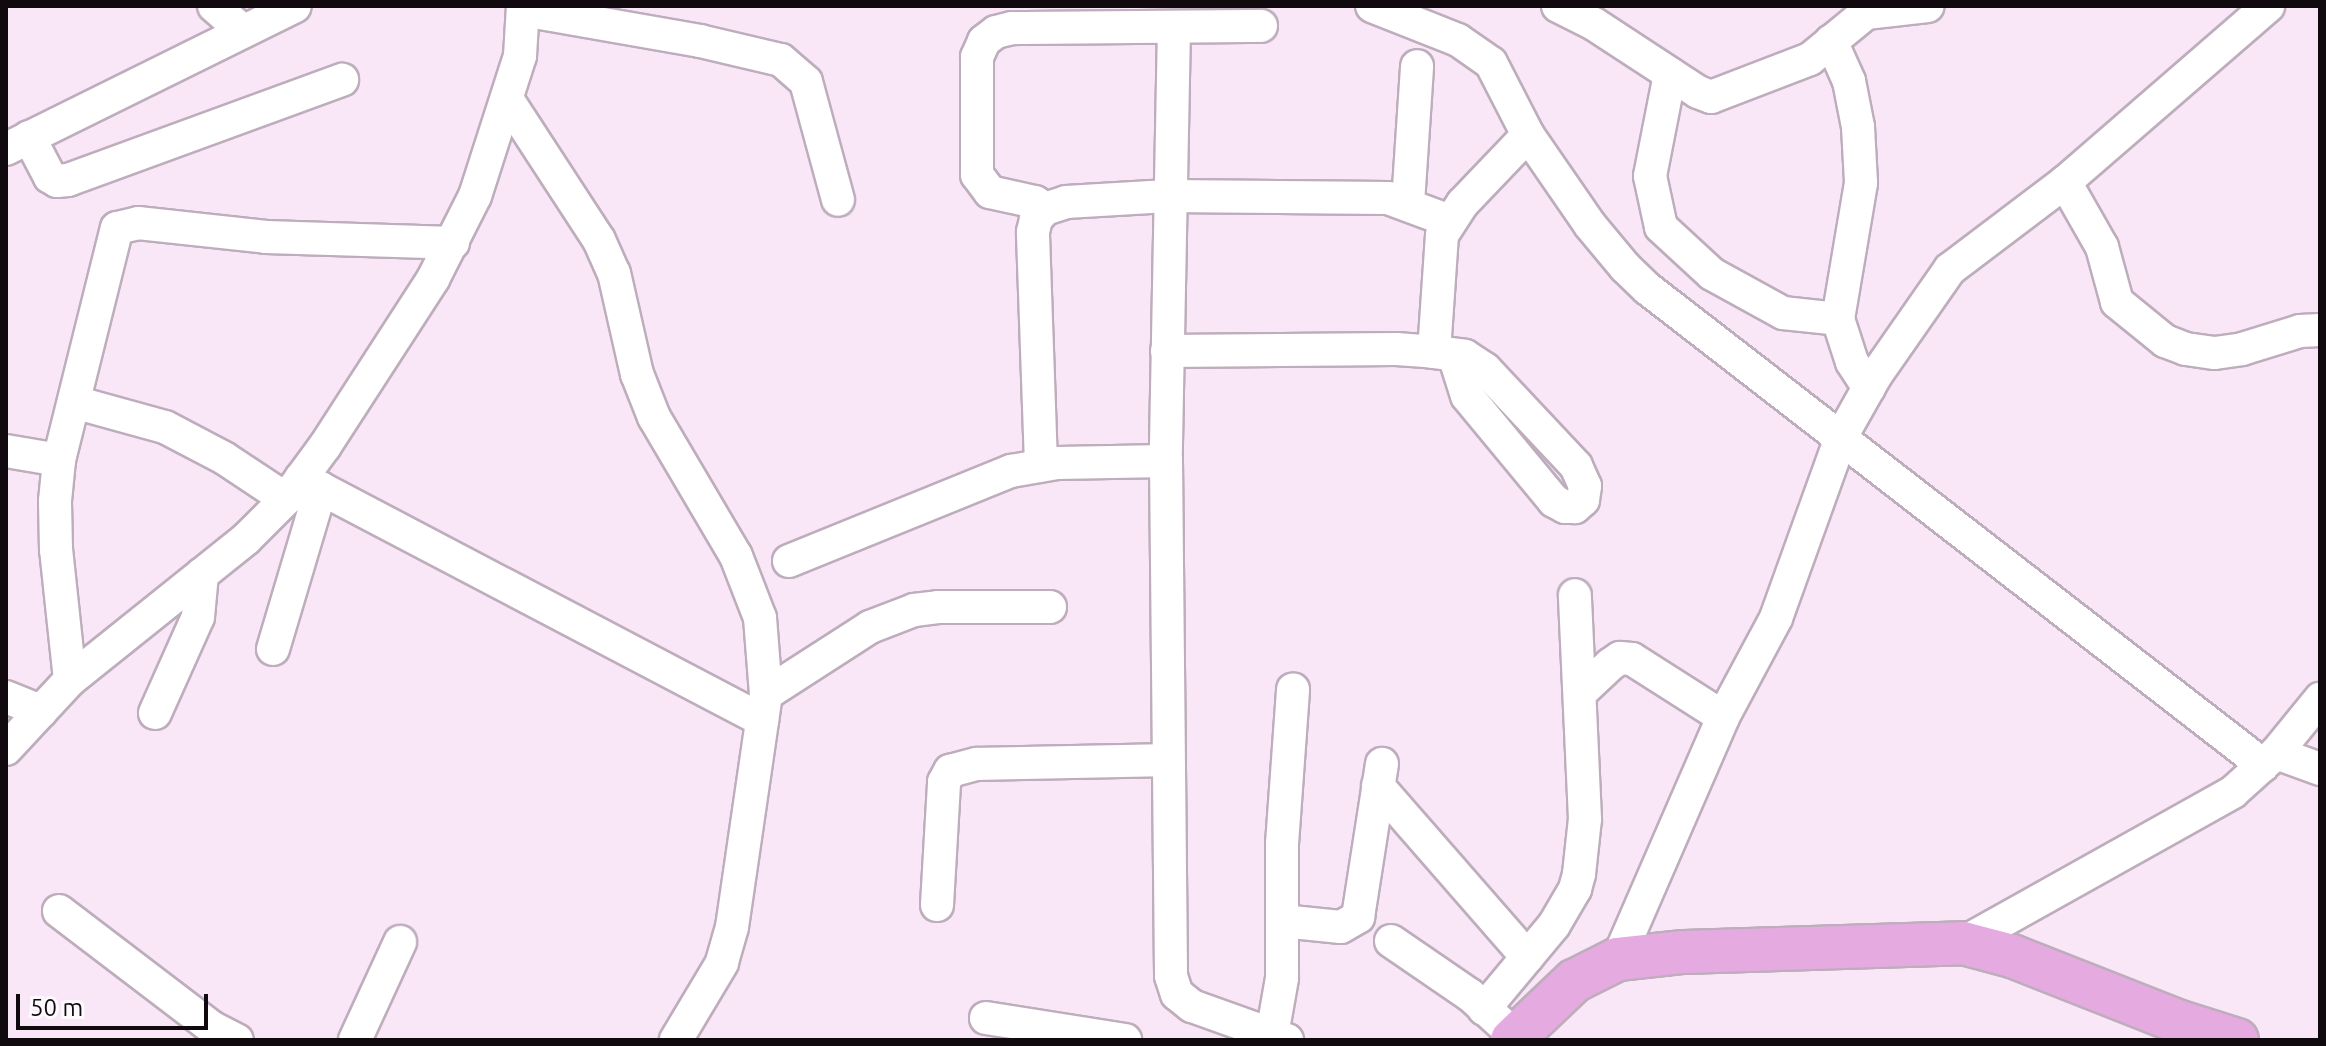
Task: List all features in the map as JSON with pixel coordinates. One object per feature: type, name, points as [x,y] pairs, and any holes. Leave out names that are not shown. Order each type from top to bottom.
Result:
[{"type":"main road","points":[[1513,1039],[1574,981],[1618,959],[1684,952],[1963,943],[2012,956],[2177,1021],[2237,1040]]},
{"type":"street","points":[[214,6],[243,31]]},
{"type":"street","points":[[295,6],[18,143],[50,177],[57,181],[68,180],[342,80]]},
{"type":"street","points":[[1372,6],[1475,50],[1491,63],[1528,135],[1590,225],[1625,267],[1841,437],[2270,759],[2320,769]]},
{"type":"street","points":[[1558,6],[1594,24],[1711,97],[1810,59],[1867,10],[1928,6]]},
{"type":"street","points":[[1618,959],[1723,717],[1776,618],[1841,437],[1869,388],[1950,269],[2065,182],[2268,6]]},
{"type":"street","points":[[6,749],[70,680],[246,539],[303,488],[453,243],[475,196],[520,56],[523,8],[700,41],[781,60],[806,82],[838,200]]},
{"type":"street","points":[[1045,209],[1035,202],[990,192],[977,175],[977,57],[984,41],[996,32],[1012,28],[1261,26]]},
{"type":"street","points":[[1174,27],[1168,196],[1166,461],[1171,976],[1177,994],[1192,1006],[1280,1037],[1282,844],[1293,689]]},
{"type":"street","points":[[1831,41],[1849,81],[1858,127],[1861,183],[1838,319],[1852,362],[1869,388]]},
{"type":"street","points":[[1408,203],[1417,66]]},
{"type":"street","points":[[1670,74],[1650,176],[1661,227],[1712,274],[1783,313],[1838,319]]},
{"type":"street","points":[[507,99],[599,240],[614,273],[637,374],[654,417],[749,583],[760,618],[764,707],[732,927],[722,963],[676,1040]]},
{"type":"street","points":[[1167,351],[1396,349],[1444,353],[1474,360],[1576,466],[1585,486],[1583,500],[1575,507],[1565,507],[1554,501],[1467,396],[1444,353],[1442,235],[1450,221],[1528,135]]},
{"type":"street","points":[[2065,182],[2102,247],[2117,302],[2165,341],[2186,349],[2215,353],[2242,349],[2300,331],[2320,330]]},
{"type":"street","points":[[1041,464],[1033,232],[1036,219],[1045,209],[1066,202],[1168,196],[1388,198],[1450,221]]},
{"type":"street","points":[[70,680],[56,550],[59,460],[117,228],[125,224],[266,237],[453,243]]},
{"type":"street","points":[[74,402],[165,427],[215,452],[303,488],[764,707]]},
{"type":"street","points":[[6,451],[59,460]]},
{"type":"street","points":[[789,561],[1011,471],[1041,464],[1166,461]]},
{"type":"street","points":[[273,649],[303,488]]},
{"type":"street","points":[[155,713],[198,617],[202,574]]},
{"type":"street","points":[[1484,1009],[1566,906],[1579,874],[1585,830],[1575,595]]},
{"type":"street","points":[[764,707],[870,627],[914,610],[938,607],[1050,607]]},
{"type":"street","points":[[1580,693],[1620,658],[1632,659],[1723,717]]},
{"type":"street","points":[[6,697],[41,711]]},
{"type":"street","points":[[1963,943],[2233,792],[2270,759],[2320,699]]},
{"type":"street","points":[[937,905],[944,782],[950,771],[977,764],[1168,760]]},
{"type":"street","points":[[1282,921],[1341,927],[1358,917],[1380,775],[1527,957]]},
{"type":"street","points":[[59,911],[211,1027],[237,1040]]},
{"type":"street","points":[[1391,941],[1484,1009],[1513,1039]]},
{"type":"street","points":[[355,1040],[400,942]]},
{"type":"street","points":[[986,1018],[1125,1040]]}]
